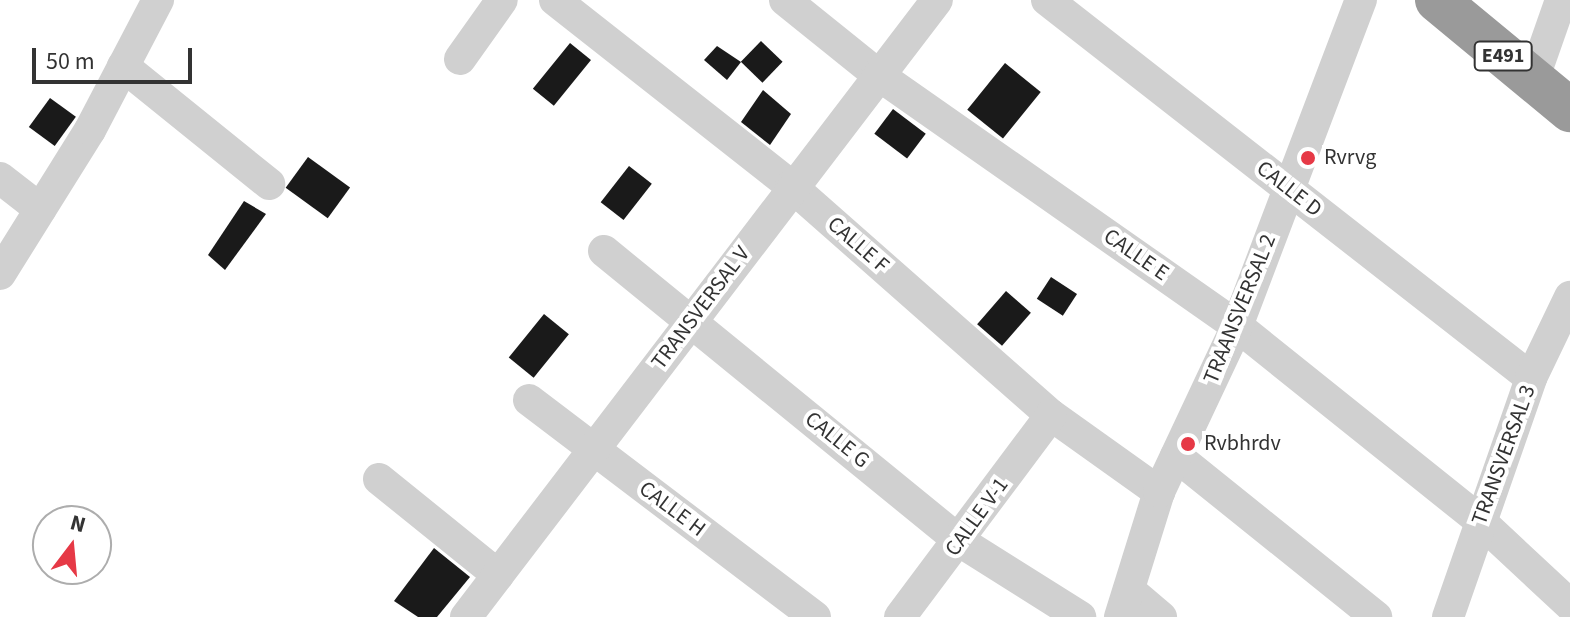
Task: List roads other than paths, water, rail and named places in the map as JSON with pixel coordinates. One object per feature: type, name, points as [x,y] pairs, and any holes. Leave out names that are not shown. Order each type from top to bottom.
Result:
[{"type":"highway","name":"E491","points":[[1437,0],[1570,110]]},
{"type":"street","points":[[0,274],[123,66],[158,0]]},
{"type":"street","points":[[460,59],[502,0]]},
{"type":"street","name":"CALLE F","points":[[555,0],[791,186],[1051,415],[1159,492]]},
{"type":"street","name":"CALLE E","points":[[785,0],[877,74],[1237,326],[1480,521],[1570,605]]},
{"type":"street","name":"TRANSVERSAL V","points":[[466,617],[597,453],[655,368],[695,323],[791,186],[937,0]]},
{"type":"street","name":"CALLE D","points":[[1047,0],[1531,378]]},
{"type":"street","name":"TRAANSVERSAL 2","points":[[1124,604],[1159,492],[1237,326],[1361,0]]},
{"type":"street","points":[[1533,80],[1561,0]]},
{"type":"street","points":[[123,66],[269,184]]},
{"type":"street","points":[[0,178],[40,209]]},
{"type":"street","name":"CALLE G","points":[[604,251],[961,542],[1080,617]]},
{"type":"street","name":"TRANSVERSAL 3","points":[[1448,617],[1531,378],[1570,297]]},
{"type":"street","name":"CALLE H","points":[[529,400],[815,617]]},
{"type":"street","name":"CALLE V-1","points":[[900,617],[961,542],[1051,415]]},
{"type":"street","points":[[1176,456],[1376,617]]},
{"type":"street","points":[[379,479],[498,575]]},
{"type":"street","points":[[1124,604],[1161,617]]},
{"type":"place","name":"Rvrvg","points":[[1308,158]]},
{"type":"place","name":"Rvbhrdv","points":[[1188,444]]}]
